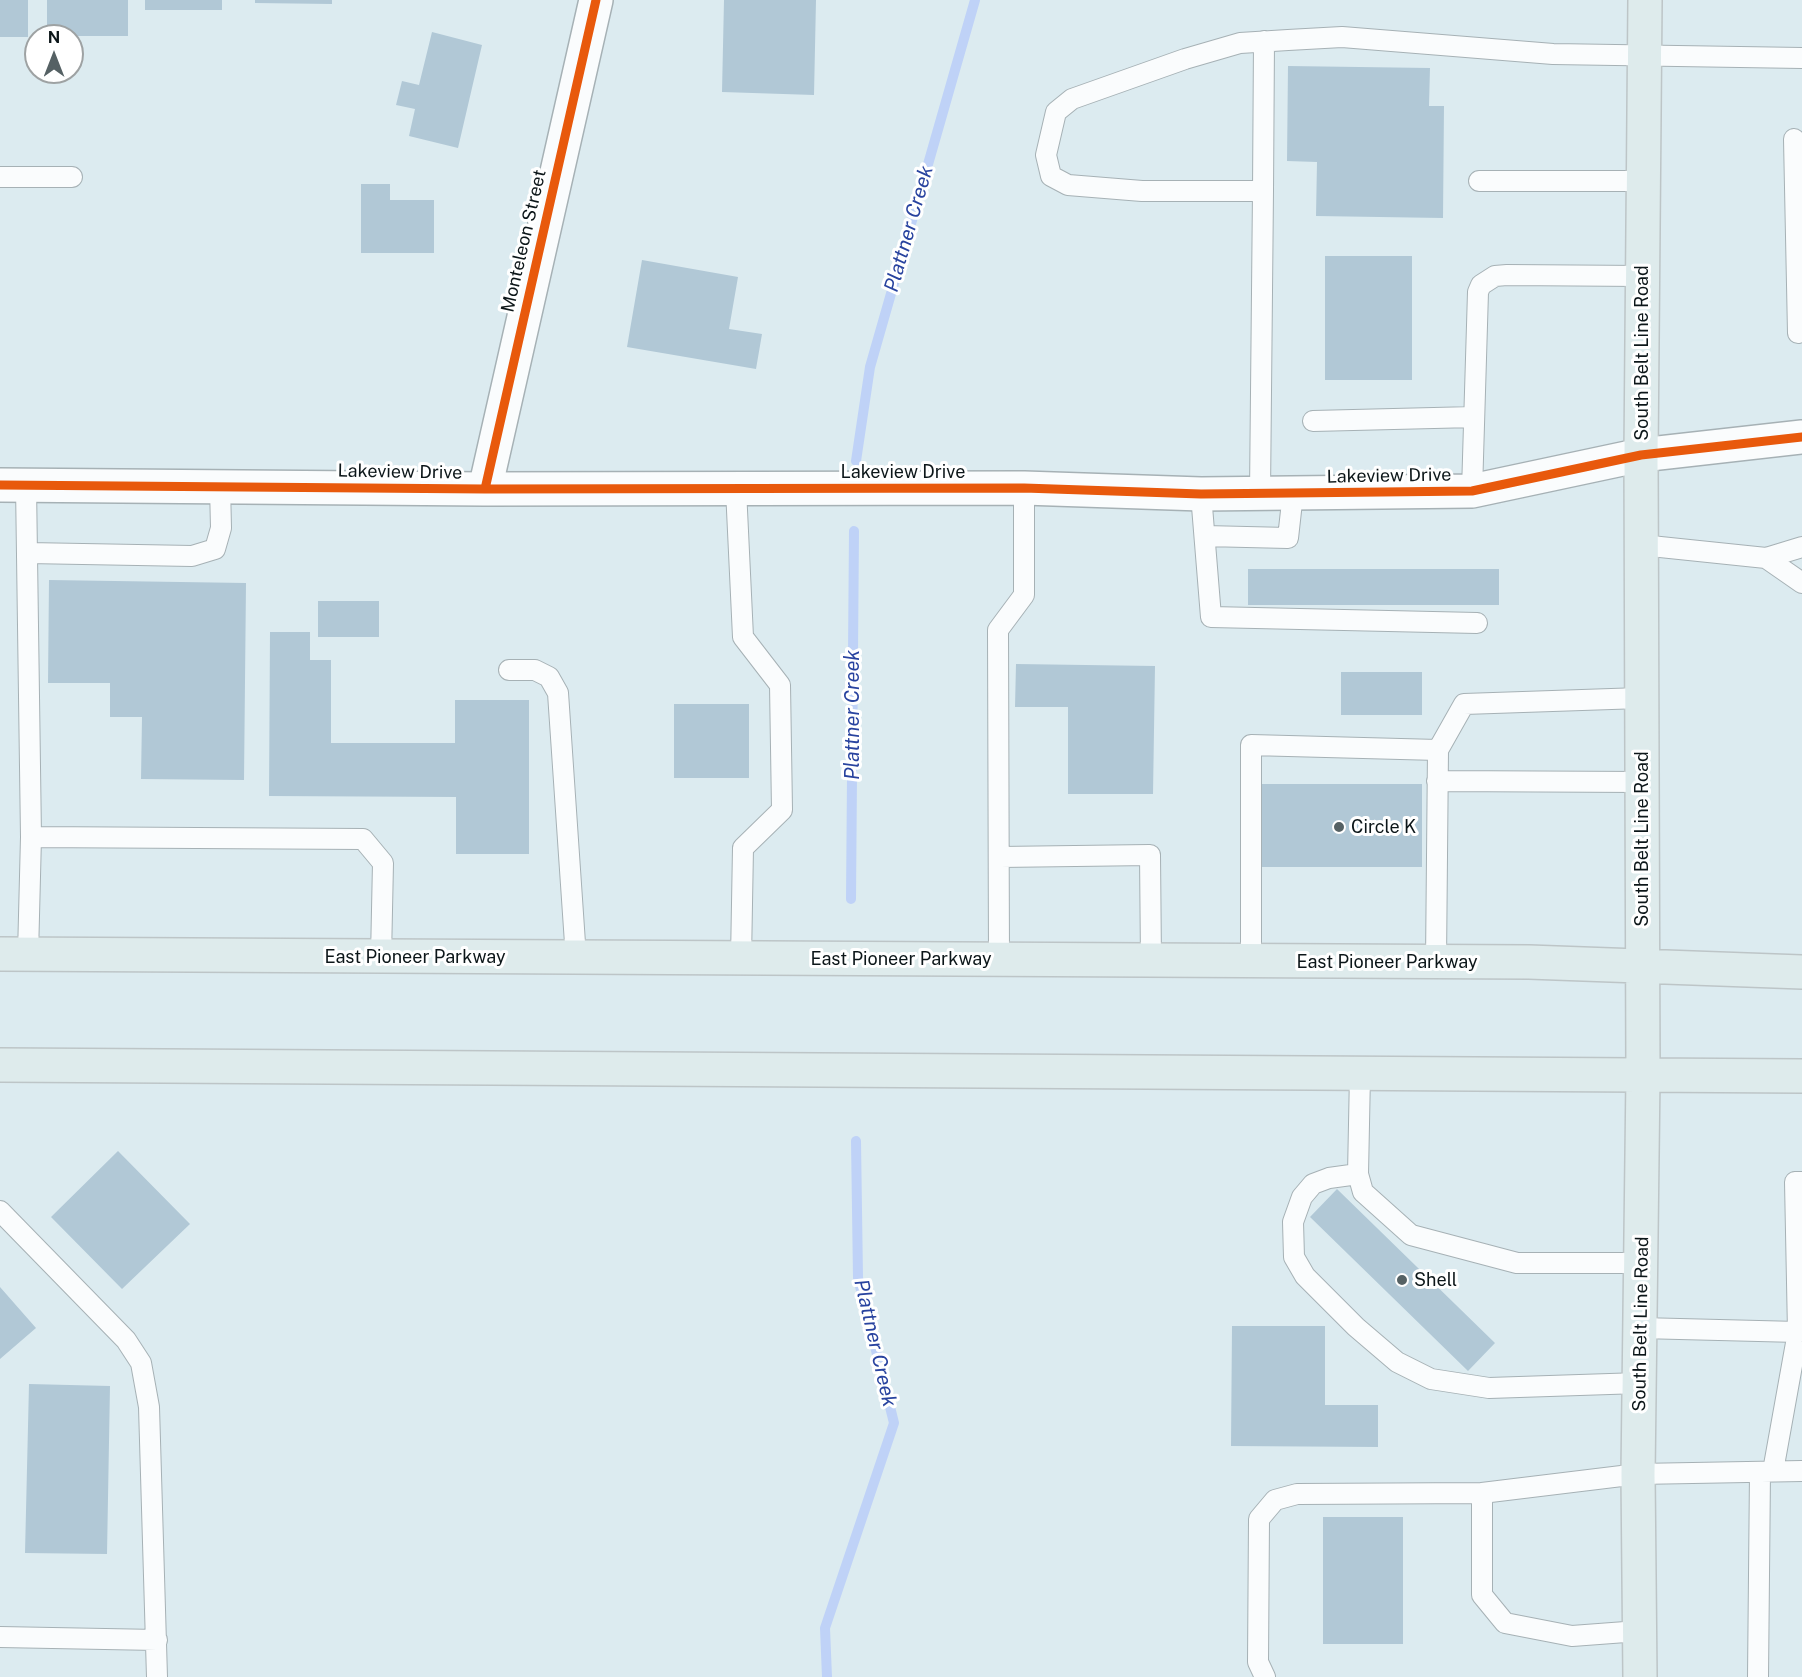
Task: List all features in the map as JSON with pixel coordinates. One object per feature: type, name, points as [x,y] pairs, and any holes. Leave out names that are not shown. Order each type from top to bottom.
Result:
[{"type":"main road","name":"South Belt Line Road","points":[[1640,1677],[1638,1474],[1643,1076],[1641,455],[1645,0]]},
{"type":"main road","name":"East Pioneer Parkway","points":[[14,954],[1642,964],[1802,972]]},
{"type":"main road","points":[[0,1065],[1802,1076]]},
{"type":"street","name":"Monteleon Street","points":[[485,489],[596,0]]},
{"type":"street","name":"Lakeview Drive","points":[[13,485],[485,489],[1024,488],[1202,494],[1472,491],[1641,455],[1802,437]]},
{"type":"lane","points":[[1263,191],[1142,191],[1068,185],[1051,176],[1046,155],[1056,112],[1072,99],[1185,59],[1240,43],[1264,41],[1342,37],[1552,54],[1802,58]]},
{"type":"lane","points":[[1260,493],[1264,41]]},
{"type":"lane","points":[[1794,139],[1798,333],[1802,332]]},
{"type":"lane","points":[[0,177],[72,177]]},
{"type":"lane","points":[[1479,181],[1643,181]]},
{"type":"lane","points":[[1472,491],[1480,285],[1496,276],[1507,275],[1642,276]]},
{"type":"lane","points":[[1313,421],[1474,417]]},
{"type":"lane","points":[[13,485],[28,554],[31,837],[14,954]]},
{"type":"lane","points":[[28,554],[192,556],[215,549],[221,528],[220,486]]},
{"type":"lane","points":[[999,960],[998,630],[1024,595],[1024,488]]},
{"type":"lane","points":[[736,489],[743,638],[780,685],[782,810],[743,848],[741,959]]},
{"type":"lane","points":[[1205,536],[1288,538],[1293,493]]},
{"type":"lane","points":[[1202,494],[1211,617],[1477,623]]},
{"type":"lane","points":[[1641,545],[1766,558],[1802,547]]},
{"type":"lane","points":[[1766,558],[1802,583]]},
{"type":"lane","points":[[509,670],[535,670],[549,677],[558,693],[576,958]]},
{"type":"lane","points":[[1436,962],[1438,750],[1464,704],[1641,698]]},
{"type":"lane","points":[[1251,961],[1251,745],[1438,750]]},
{"type":"lane","points":[[1437,781],[1641,782]]},
{"type":"lane","points":[[31,837],[363,840],[383,863],[381,957]]},
{"type":"lane","points":[[1000,856],[1150,855],[1151,961]]},
{"type":"lane","points":[[1360,1074],[1358,1174],[1363,1192],[1411,1235],[1517,1263],[1641,1263]]},
{"type":"lane","points":[[1358,1174],[1329,1178],[1313,1184],[1302,1197],[1293,1222],[1294,1257],[1305,1276],[1356,1327],[1397,1362],[1431,1379],[1488,1388],[1640,1383]]},
{"type":"lane","points":[[1758,1677],[1766,1472],[1798,1332],[1795,1182],[1802,1182]]},
{"type":"lane","points":[[0,1210],[126,1340],[141,1363],[149,1407],[157,1677]]},
{"type":"lane","points":[[1640,1328],[1798,1332]]},
{"type":"lane","points":[[1265,1677],[1258,1662],[1259,1519],[1275,1500],[1297,1494],[1482,1493],[1638,1474],[1802,1471]]},
{"type":"lane","points":[[1482,1493],[1482,1595],[1505,1623],[1572,1636],[1640,1631]]},
{"type":"lane","points":[[0,1637],[157,1640]]},
{"type":"building","points":[[0,0],[28,0],[28,24],[24,24],[24,37],[0,37]]},
{"type":"building","points":[[47,0],[128,0],[128,36],[84,36],[84,24],[47,24]]},
{"type":"building","points":[[145,0],[222,0],[222,10],[145,10]]},
{"type":"building","points":[[255,0],[332,0],[332,4],[255,3]]},
{"type":"building","points":[[724,0],[816,0],[814,95],[722,92]]},
{"type":"building","points":[[432,32],[482,45],[458,148],[409,136],[415,109],[396,105],[402,81],[419,85]]},
{"type":"building","points":[[1288,66],[1430,68],[1429,106],[1444,106],[1443,218],[1316,216],[1317,162],[1287,161]]},
{"type":"building","points":[[361,184],[390,184],[390,200],[434,200],[434,253],[361,253]]},
{"type":"building","points":[[1325,256],[1412,256],[1412,380],[1325,380]]},
{"type":"building","points":[[642,260],[738,277],[729,329],[762,334],[756,369],[627,347]]},
{"type":"building","points":[[1248,569],[1499,569],[1499,605],[1248,605]]},
{"type":"building","points":[[49,580],[246,583],[244,780],[141,779],[142,717],[110,717],[110,683],[48,683]]},
{"type":"building","points":[[318,601],[379,601],[379,637],[318,637]]},
{"type":"building","points":[[270,632],[310,632],[310,660],[331,660],[331,743],[455,743],[455,700],[529,700],[529,854],[456,854],[456,797],[269,796]]},
{"type":"building","points":[[1016,664],[1155,666],[1153,794],[1068,794],[1068,707],[1015,707]]},
{"type":"building","points":[[1341,672],[1422,672],[1422,715],[1341,715]]},
{"type":"building","points":[[674,704],[749,704],[749,778],[674,778]]},
{"type":"building","points":[[1256,784],[1422,784],[1422,867],[1256,867]]},
{"type":"building","points":[[118,1151],[190,1224],[122,1289],[51,1217]]},
{"type":"building","name":"Shell","points":[[1337,1189],[1495,1343],[1468,1371],[1310,1217]]},
{"type":"building","points":[[0,1287],[36,1328],[0,1359]]},
{"type":"building","points":[[1232,1326],[1325,1326],[1325,1405],[1378,1405],[1378,1447],[1231,1446]]},
{"type":"building","points":[[29,1384],[110,1386],[107,1554],[25,1553]]},
{"type":"building","points":[[1323,1517],[1403,1517],[1403,1644],[1323,1644]]},
{"type":"waterway","name":"Plattner Creek","points":[[856,461],[870,367],[975,0]]},
{"type":"waterway","name":"Plattner Creek","points":[[851,899],[854,531]]},
{"type":"waterway","name":"Plattner Creek","points":[[827,1677],[825,1628],[894,1423],[858,1278],[856,1141]]},
{"type":"cycle path","points":[[485,489],[596,0]]},
{"type":"cycle path","points":[[0,485],[485,489],[1024,488],[1201,494],[1472,491],[1641,455],[1802,437]]},
{"type":"place","name":"Circle K","points":[[1339,827]]},
{"type":"place","name":"Shell","points":[[1402,1280]]}]
